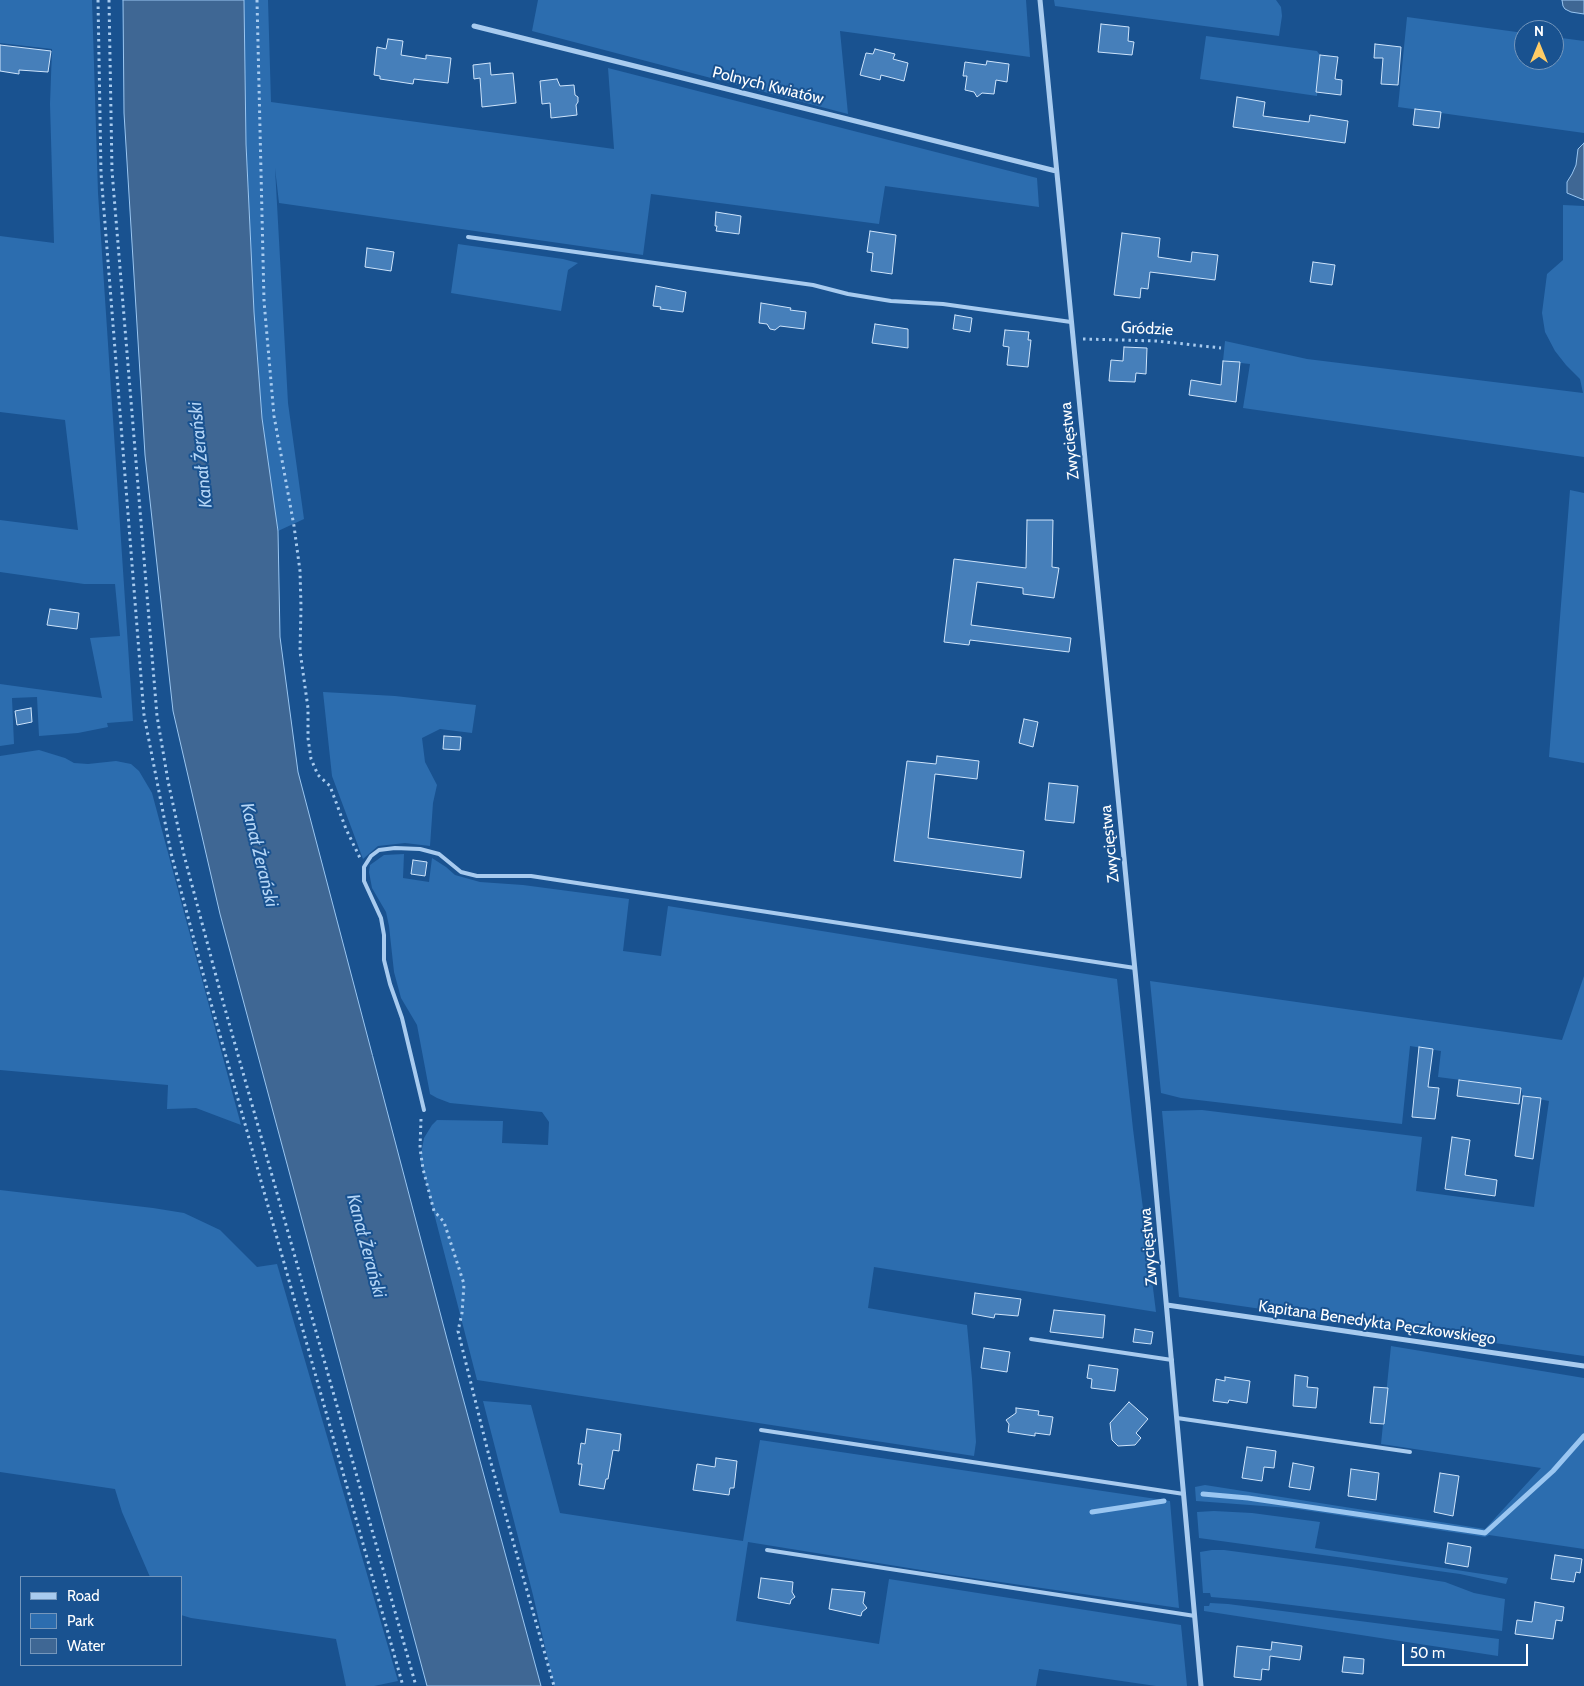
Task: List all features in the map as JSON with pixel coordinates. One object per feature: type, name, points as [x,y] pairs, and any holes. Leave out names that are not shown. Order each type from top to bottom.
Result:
[{"type":"street","name":"Zwycięstwa","points":[[1040,0],[1135,968],[1201,1686]]},
{"type":"street","name":"Polnych Kwiatów","points":[[474,26],[1056,171]]},
{"type":"street","name":"Kapitana Benedykta Pęczkowskiego","points":[[1167,1305],[1584,1366]]},
{"type":"lane","points":[[468,236],[813,285],[848,294],[891,301],[942,304],[1071,322]]},
{"type":"lane","points":[[424,1110],[402,1018],[384,960],[384,936],[381,918],[364,881],[364,867],[371,856],[379,850],[396,848],[420,849],[440,854],[461,872],[477,876],[531,876],[1135,968]]},
{"type":"lane","points":[[1031,1338],[1172,1360]]},
{"type":"lane","points":[[1177,1418],[1410,1452]]},
{"type":"lane","points":[[761,1430],[1184,1494]]},
{"type":"lane","points":[[767,1550],[1195,1616]]},
{"type":"path","points":[[98,0],[100,173],[144,716],[171,853],[209,996],[403,1686]]},
{"type":"path","points":[[109,0],[112,171],[157,716],[168,781],[184,855],[220,992],[416,1686]]},
{"type":"path","points":[[256,0],[264,301],[274,416],[294,526],[300,571],[302,607],[300,651],[308,708],[309,745],[311,759],[318,775],[330,786],[346,829],[364,867]]},
{"type":"path","name":"Gródzie","points":[[1072,338],[1157,341],[1221,348]]},
{"type":"path","points":[[424,1110],[420,1122],[420,1148],[423,1169],[434,1212],[444,1222],[464,1284],[462,1313],[458,1331],[489,1456],[554,1686]]},
{"type":"green space","points":[[0,0],[92,0],[98,193],[133,721],[107,723],[108,727],[78,733],[39,736],[37,697],[12,698],[14,744],[0,746],[0,684],[102,698],[90,638],[120,636],[115,584],[84,584],[0,572],[0,520],[78,530],[65,420],[0,412],[0,236],[54,243],[50,104],[52,49],[0,43]]},
{"type":"green space","points":[[244,0],[268,0],[271,102],[614,149],[608,68],[1037,178],[1039,207],[885,186],[879,224],[651,194],[643,255],[279,203],[275,168],[288,403],[304,519],[278,531],[262,418],[254,312],[246,144]]},
{"type":"green space","points":[[538,0],[1026,0],[1030,57],[840,31],[848,114],[532,31]]},
{"type":"green space","points":[[1054,0],[1276,0],[1281,7],[1282,16],[1279,36],[1055,6]]},
{"type":"green space","points":[[1407,17],[1514,32],[1514,70],[1564,70],[1564,38],[1584,41],[1584,133],[1398,107]]},
{"type":"green space","points":[[1206,36],[1317,51],[1320,55],[1317,96],[1200,79]]},
{"type":"green space","points":[[1563,205],[1584,206],[1584,457],[1243,408],[1250,364],[1223,361],[1225,341],[1307,359],[1583,393],[1580,379],[1555,351],[1545,332],[1542,313],[1547,274],[1563,260]]},
{"type":"green space","points":[[458,244],[563,259],[578,263],[568,270],[561,311],[451,293]]},
{"type":"green space","points":[[1570,490],[1584,493],[1584,763],[1549,757]]},
{"type":"green space","points":[[323,692],[395,696],[476,705],[472,733],[440,729],[422,738],[425,762],[437,785],[433,803],[430,846],[405,843],[378,846],[363,859],[332,776]]},
{"type":"green space","points":[[39,750],[65,758],[74,763],[88,764],[116,761],[131,764],[139,771],[152,793],[241,1125],[196,1108],[167,1109],[168,1085],[0,1070],[0,756]]},
{"type":"green space","points":[[404,854],[403,878],[429,882],[432,858],[455,875],[480,882],[523,885],[629,899],[623,951],[661,956],[668,906],[1117,979],[1133,1129],[1156,1312],[874,1267],[868,1308],[967,1325],[976,1442],[974,1456],[477,1380],[420,1159],[424,1138],[437,1120],[503,1121],[502,1143],[548,1145],[549,1122],[542,1112],[450,1103],[430,1094],[417,1025],[401,998],[394,972],[386,912],[372,888],[369,872],[370,865],[384,855]]},
{"type":"green space","points":[[1584,976],[1584,1356],[1179,1297],[1162,1111],[1202,1110],[1422,1137],[1416,1191],[1534,1207],[1549,1101],[1523,1096],[1521,1088],[1438,1077],[1441,1051],[1410,1046],[1402,1124],[1181,1098],[1161,1093],[1150,981],[1562,1040]]},
{"type":"green space","points":[[0,1190],[184,1213],[220,1230],[257,1267],[277,1264],[398,1681],[374,1686],[346,1686],[336,1639],[182,1615],[182,1576],[150,1576],[122,1512],[115,1489],[0,1472]]},
{"type":"green space","points":[[1391,1346],[1584,1378],[1584,1549],[1489,1535],[1485,1537],[1290,1508],[1196,1501],[1195,1487],[1205,1485],[1485,1529],[1541,1468],[1381,1444]]},
{"type":"green space","points":[[483,1401],[531,1405],[560,1513],[743,1541],[760,1440],[1170,1501],[1179,1608],[952,1575],[748,1542],[736,1621],[879,1644],[889,1579],[1181,1625],[1187,1686],[1156,1686],[1039,1669],[1036,1686],[554,1686],[533,1595]]},
{"type":"green space","points":[[1197,1512],[1252,1513],[1320,1522],[1315,1548],[1508,1578],[1506,1584],[1460,1574],[1199,1538]]},
{"type":"green space","points":[[1212,1550],[1351,1567],[1445,1582],[1474,1593],[1505,1599],[1502,1631],[1259,1601],[1211,1597],[1210,1593],[1203,1593],[1200,1552]]},
{"type":"green space","points":[[1210,1603],[1499,1639],[1498,1656],[1204,1611],[1204,1606],[1209,1606]]},
{"type":"water","name":"Kanał Żerański","points":[[123,0],[244,0],[246,144],[254,312],[262,418],[278,531],[280,637],[298,772],[447,1339],[541,1686],[427,1686],[220,914],[173,711],[145,455],[124,113]]},
{"type":"water","points":[[1562,0],[1584,0],[1584,14],[1565,9]]},
{"type":"water","points":[[1584,143],[1584,200],[1567,193],[1567,182],[1576,165],[1578,149]]},
{"type":"building","points":[[1101,24],[1129,27],[1128,41],[1134,42],[1132,55],[1098,52]]},
{"type":"building","points":[[388,39],[403,41],[401,55],[426,59],[426,55],[451,58],[448,83],[414,79],[413,84],[380,79],[380,76],[374,75],[377,47],[386,49]]},
{"type":"building","points":[[1375,44],[1401,47],[1398,85],[1381,84],[1383,58],[1374,58]]},
{"type":"building","points":[[0,45],[51,51],[48,72],[19,70],[19,74],[0,71]]},
{"type":"building","points":[[875,49],[895,54],[893,59],[908,63],[904,81],[881,75],[880,80],[860,75],[866,53],[873,54]]},
{"type":"building","points":[[1320,55],[1338,57],[1335,79],[1342,80],[1341,95],[1316,92]]},
{"type":"building","points":[[987,61],[1009,64],[1007,82],[996,80],[994,94],[982,93],[977,97],[974,92],[965,90],[967,76],[963,76],[965,62],[986,65]]},
{"type":"building","points":[[490,63],[491,75],[513,73],[516,103],[482,107],[480,78],[474,79],[473,65]]},
{"type":"building","points":[[557,79],[560,86],[574,85],[575,95],[578,97],[576,105],[577,115],[551,118],[550,103],[542,104],[540,81]]},
{"type":"building","points":[[1237,97],[1265,102],[1263,116],[1309,122],[1310,115],[1348,121],[1345,143],[1233,127]]},
{"type":"building","points":[[1415,109],[1441,112],[1439,128],[1413,125]]},
{"type":"building","points":[[716,212],[741,216],[739,234],[716,231]]},
{"type":"building","points":[[870,231],[896,235],[892,274],[871,271],[873,253],[867,252]]},
{"type":"building","points":[[1122,233],[1160,238],[1158,257],[1191,262],[1192,252],[1218,255],[1215,280],[1150,272],[1148,289],[1141,288],[1140,298],[1114,295]]},
{"type":"building","points":[[367,248],[394,252],[391,271],[365,267]]},
{"type":"building","points":[[1313,262],[1335,265],[1332,285],[1310,282]]},
{"type":"building","points":[[656,286],[686,292],[683,312],[660,309],[661,307],[653,306]]},
{"type":"building","points":[[761,303],[806,312],[804,329],[780,326],[775,330],[770,329],[767,324],[759,323]]},
{"type":"building","points":[[955,315],[972,318],[970,332],[953,329]]},
{"type":"building","points":[[875,324],[908,329],[908,348],[872,343]]},
{"type":"building","points":[[1005,330],[1029,332],[1028,340],[1031,340],[1028,367],[1007,365],[1009,347],[1003,346]]},
{"type":"building","points":[[1124,347],[1147,348],[1146,374],[1136,373],[1135,382],[1109,381],[1111,360],[1123,361]]},
{"type":"building","points":[[1223,361],[1240,362],[1236,402],[1189,395],[1191,380],[1221,385]]},
{"type":"building","points":[[1027,520],[1053,520],[1052,567],[1059,568],[1054,598],[1023,594],[1023,588],[977,582],[971,625],[1071,638],[1069,652],[970,640],[969,645],[944,642],[954,559],[1026,568]]},
{"type":"building","points":[[50,609],[79,613],[77,629],[47,625]]},
{"type":"building","points":[[31,708],[32,722],[17,725],[15,711]]},
{"type":"building","points":[[1024,719],[1038,722],[1033,747],[1019,743]]},
{"type":"building","points":[[444,736],[461,737],[460,750],[443,749]]},
{"type":"building","points":[[937,756],[979,761],[977,779],[935,774],[928,838],[1024,851],[1021,878],[894,861],[907,761],[936,764]]},
{"type":"building","points":[[1049,783],[1078,786],[1074,823],[1045,820]]},
{"type":"building","points":[[413,860],[427,862],[425,876],[411,874]]},
{"type":"building","points":[[1419,1047],[1433,1049],[1428,1087],[1439,1088],[1435,1119],[1412,1117]]},
{"type":"building","points":[[1459,1080],[1521,1088],[1519,1104],[1457,1096]]},
{"type":"building","points":[[1523,1096],[1541,1098],[1533,1159],[1515,1156]]},
{"type":"building","points":[[1452,1137],[1470,1140],[1465,1175],[1497,1180],[1495,1196],[1445,1189]]},
{"type":"building","points":[[975,1293],[1021,1299],[1018,1316],[995,1314],[994,1318],[972,1314]]},
{"type":"building","points":[[1054,1310],[1105,1315],[1103,1338],[1050,1332]]},
{"type":"building","points":[[1135,1329],[1153,1332],[1151,1344],[1133,1342]]},
{"type":"building","points":[[984,1348],[1010,1352],[1007,1372],[981,1368]]},
{"type":"building","points":[[1089,1365],[1118,1369],[1115,1391],[1091,1388],[1092,1379],[1087,1378]]},
{"type":"building","points":[[1295,1375],[1308,1377],[1307,1387],[1318,1388],[1316,1408],[1293,1406]]},
{"type":"building","points":[[1225,1377],[1250,1381],[1247,1403],[1229,1400],[1228,1403],[1213,1401],[1216,1379],[1225,1381]]},
{"type":"building","points":[[1374,1387],[1388,1388],[1384,1424],[1370,1423]]},
{"type":"building","points":[[1129,1402],[1148,1419],[1136,1433],[1141,1438],[1135,1445],[1118,1446],[1112,1440],[1110,1423]]},
{"type":"building","points":[[1016,1408],[1039,1411],[1038,1415],[1053,1417],[1050,1435],[1035,1433],[1035,1436],[1008,1432],[1009,1424],[1006,1420],[1016,1413]]},
{"type":"building","points":[[587,1429],[621,1434],[619,1451],[613,1450],[608,1479],[606,1479],[604,1489],[579,1485],[582,1464],[578,1464],[581,1443],[585,1444]]},
{"type":"building","points":[[1247,1447],[1276,1451],[1274,1468],[1264,1467],[1262,1481],[1242,1478]]},
{"type":"building","points":[[716,1458],[737,1461],[734,1488],[730,1488],[729,1495],[693,1490],[697,1464],[715,1467]]},
{"type":"building","points":[[1293,1463],[1314,1467],[1310,1490],[1289,1487]]},
{"type":"building","points":[[1351,1469],[1379,1473],[1376,1500],[1348,1496]]},
{"type":"building","points":[[1440,1473],[1459,1476],[1453,1516],[1434,1512]]},
{"type":"building","points":[[1448,1543],[1471,1547],[1468,1567],[1445,1563]]},
{"type":"building","points":[[1555,1555],[1582,1559],[1580,1573],[1576,1572],[1574,1582],[1551,1579]]},
{"type":"building","points":[[761,1578],[793,1582],[792,1592],[795,1597],[791,1600],[790,1604],[758,1598]]},
{"type":"building","points":[[832,1589],[865,1592],[863,1603],[867,1608],[862,1612],[861,1616],[829,1609]]},
{"type":"building","points":[[1535,1602],[1564,1607],[1562,1621],[1556,1620],[1553,1639],[1515,1634],[1517,1620],[1532,1622]]},
{"type":"building","points":[[1272,1642],[1302,1646],[1300,1660],[1270,1656],[1269,1670],[1262,1669],[1261,1680],[1234,1677],[1237,1646],[1271,1650]]},
{"type":"building","points":[[1344,1657],[1364,1659],[1363,1674],[1342,1672]]},
{"type":"waterway","points":[[1203,1494],[1248,1498],[1485,1533],[1553,1471],[1584,1436]]},
{"type":"waterway","points":[[1092,1512],[1164,1501]]}]
